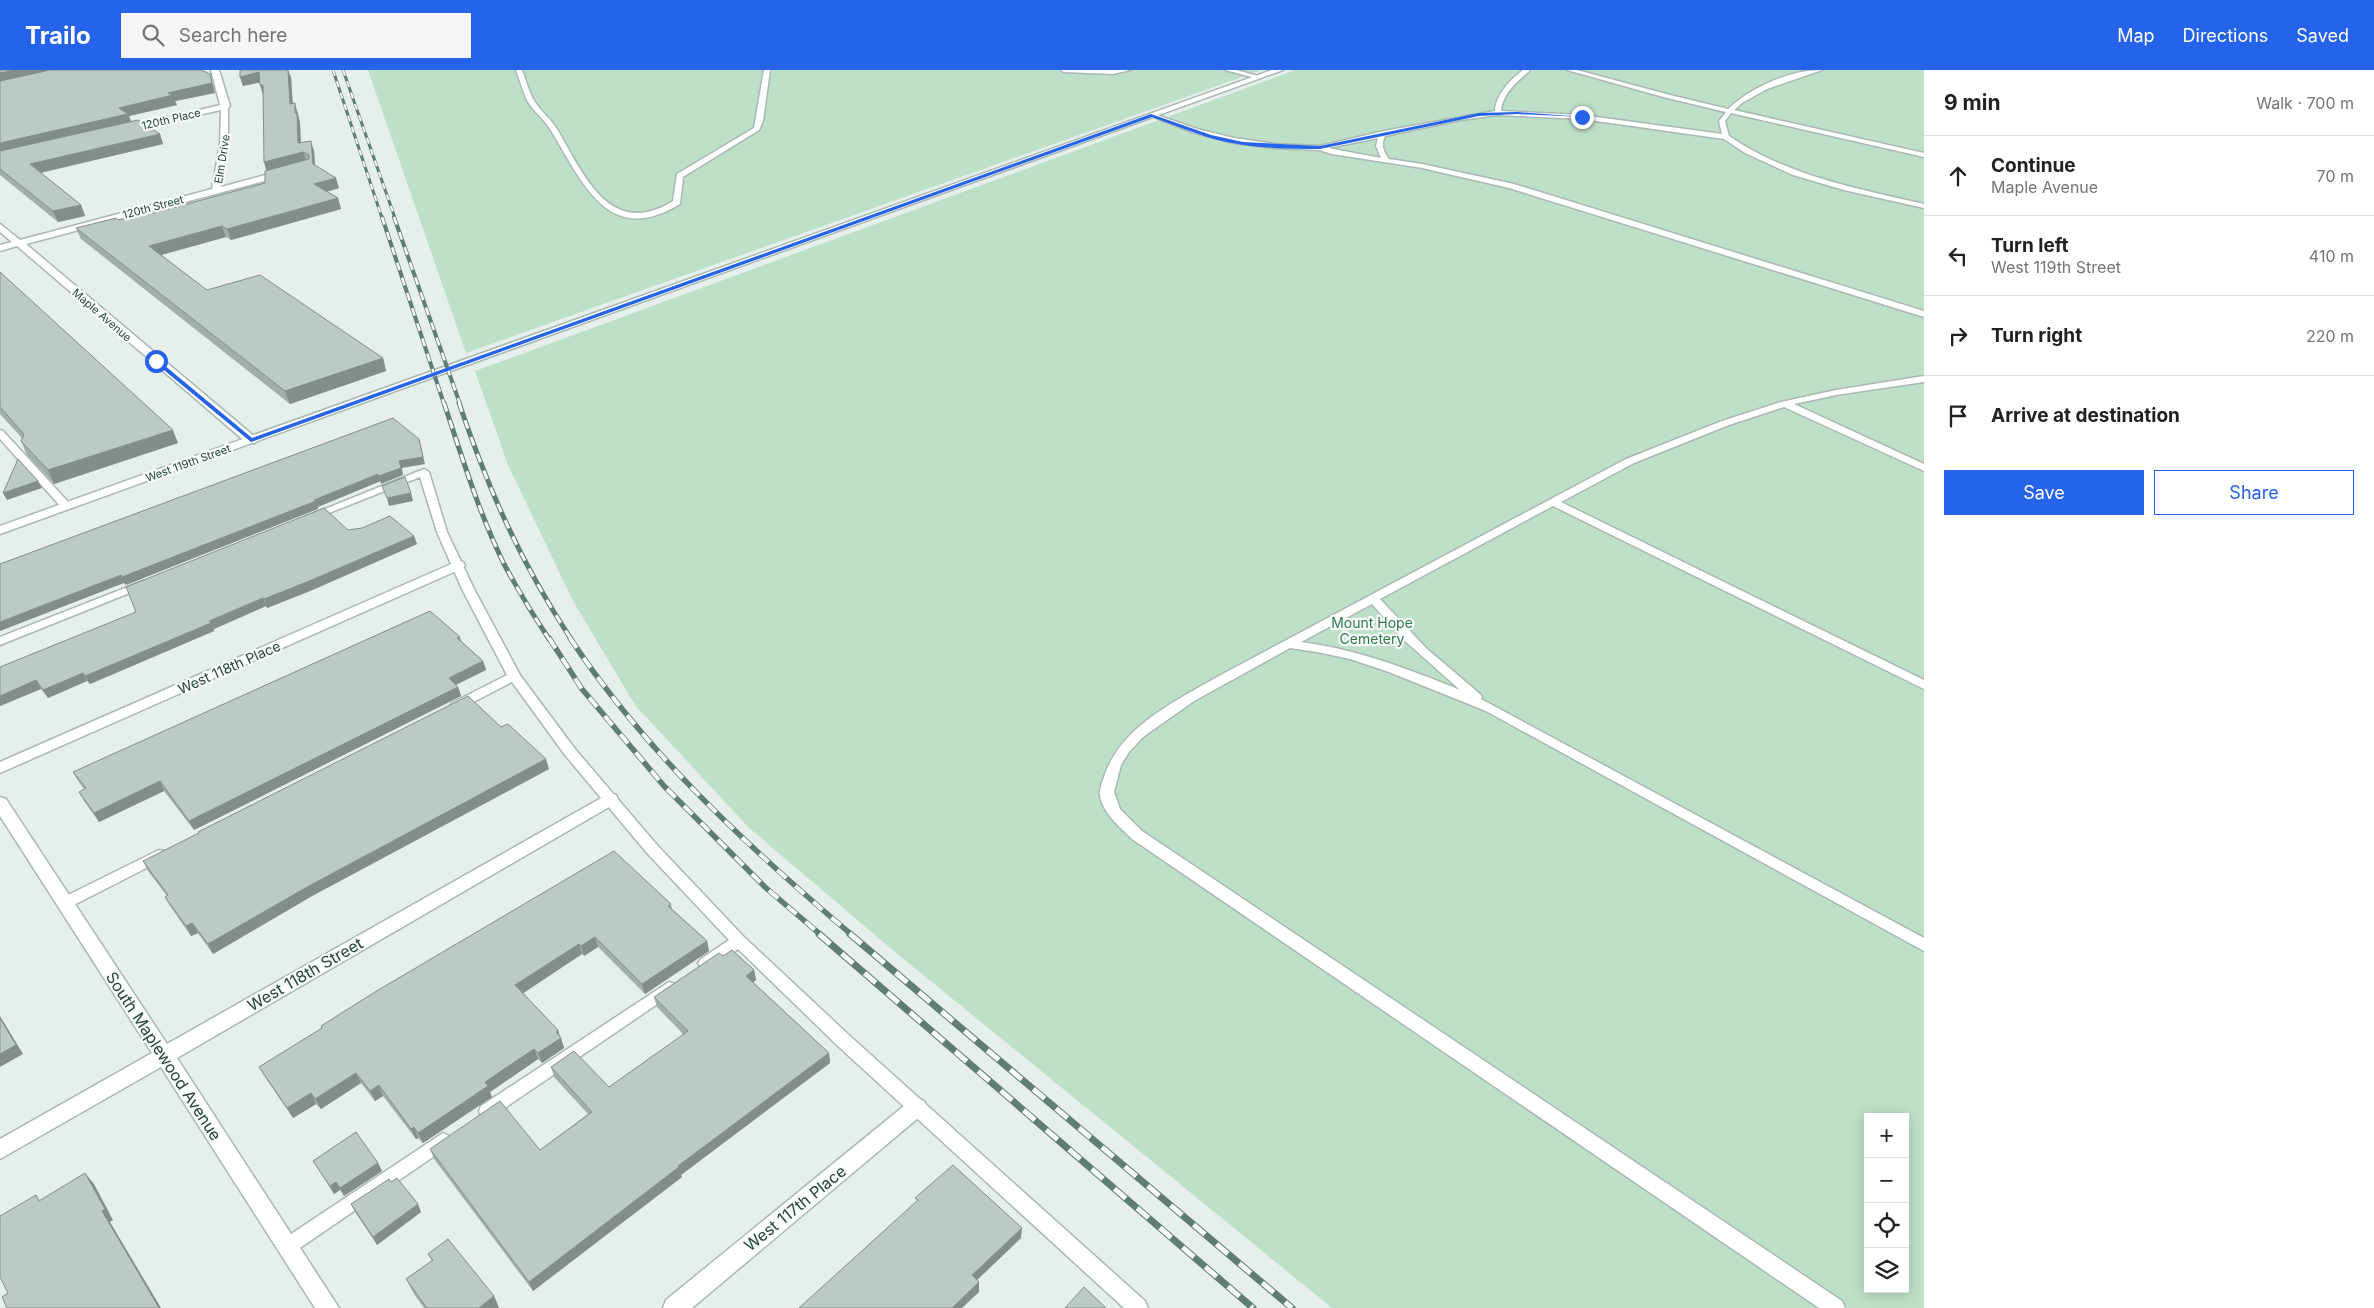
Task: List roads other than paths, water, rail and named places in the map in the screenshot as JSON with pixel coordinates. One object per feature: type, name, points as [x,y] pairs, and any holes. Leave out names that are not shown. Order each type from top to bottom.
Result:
[{"type":"street","name":"Elm Drive","points":[[215,70],[226,106],[227,136],[216,190]]},
{"type":"street","name":"West 119th Street","points":[[0,530],[1278,70]]},
{"type":"street","name":"120th Place","points":[[113,132],[226,106]]},
{"type":"street","name":"120th Street","points":[[0,248],[298,169]]},
{"type":"street","name":"Maple Avenue","points":[[0,227],[251,440]]},
{"type":"street","name":"West 118th Place","points":[[0,768],[458,565]]},
{"type":"street","name":"West 118th Street","points":[[0,1150],[610,799]]},
{"type":"street","name":"South Maplewood Avenue","points":[[0,803],[328,1308]]},
{"type":"street","name":"West 117th Place","points":[[674,1308],[917,1107]]},
{"type":"lane","points":[[519,70],[531,102],[552,126],[583,180],[611,210],[624,215],[638,216],[655,214],[672,206],[677,202],[680,195],[680,176],[757,129],[760,121],[767,70]]},
{"type":"lane","points":[[1064,70],[1113,72],[1127,70]]},
{"type":"lane","points":[[1228,70],[1259,77]]},
{"type":"lane","points":[[1498,113],[1497,104],[1501,96],[1527,70]]},
{"type":"lane","points":[[1570,70],[1728,111],[1924,155]]},
{"type":"lane","points":[[1726,137],[1722,122],[1734,105],[1770,86],[1819,70]]},
{"type":"lane","points":[[1320,148],[1460,118],[1498,113],[1582,117],[1726,137],[1755,156],[1793,173],[1924,206]]},
{"type":"lane","points":[[1152,115],[1210,136],[1243,144],[1320,148],[1332,152],[1386,159],[1462,174],[1553,198],[1924,314]]},
{"type":"lane","points":[[1384,133],[1379,140],[1378,147],[1386,159]]},
{"type":"lane","points":[[1835,1308],[1137,835],[1117,816],[1107,794],[1110,773],[1120,752],[1130,742],[1180,704],[1221,680],[1630,461],[1679,440],[1785,404],[1847,391],[1924,380]]},
{"type":"lane","points":[[1785,404],[1924,468]]},
{"type":"lane","points":[[0,433],[66,506]]},
{"type":"lane","points":[[295,523],[424,472],[442,532],[486,626],[514,676],[538,712],[652,849],[740,940],[917,1107],[1138,1308]]},
{"type":"lane","points":[[1553,502],[1924,685]]},
{"type":"lane","points":[[0,641],[157,578]]},
{"type":"lane","points":[[1373,598],[1409,640],[1439,668],[1490,708]]},
{"type":"lane","points":[[1288,644],[1334,651],[1384,666],[1432,683],[1490,708],[1924,945]]},
{"type":"lane","points":[[444,712],[514,676]]},
{"type":"lane","points":[[65,903],[172,849]]},
{"type":"lane","points":[[471,1122],[740,940]]},
{"type":"lane","points":[[288,1246],[455,1133]]},
{"type":"railway","points":[[333,70],[382,218]]},
{"type":"railway","points":[[343,70],[395,218]]},
{"type":"railway","points":[[382,217],[444,404]]},
{"type":"railway","points":[[394,217],[460,404]]},
{"type":"railway","points":[[444,403],[471,485],[495,545],[531,612],[549,639]]},
{"type":"railway","points":[[459,403],[482,466],[507,525],[536,582],[571,639]]},
{"type":"railway","points":[[549,638],[582,689],[664,786],[766,888],[821,935]]},
{"type":"railway","points":[[570,638],[631,721],[700,797],[775,868],[852,935]]},
{"type":"railway","points":[[819,934],[1253,1308]]},
{"type":"railway","points":[[850,934],[1292,1308]]},
{"type":"park label","name":"Mount Hope Cemetery","points":[[1372,630]]}]
